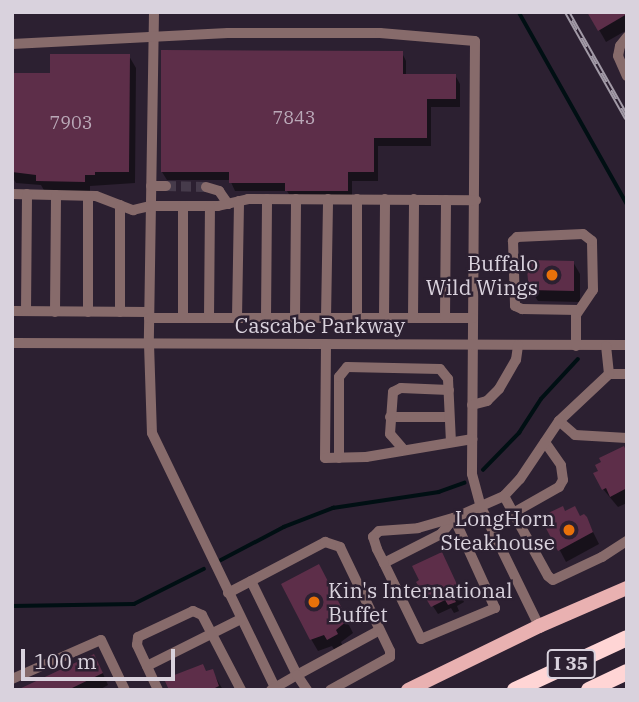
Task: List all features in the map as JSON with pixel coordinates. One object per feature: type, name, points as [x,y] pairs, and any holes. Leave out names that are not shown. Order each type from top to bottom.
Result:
[{"type":"highway","name":"I 35","points":[[515,690],[627,638]]},
{"type":"highway","name":"I 35","points":[[589,690],[627,672]]},
{"type":"main road","points":[[408,690],[538,626],[627,588]]},
{"type":"street","points":[[154,12],[149,315],[152,433],[274,689],[380,630]]},
{"type":"street","points":[[12,44],[153,39],[228,33],[380,33],[475,41],[472,474],[481,507],[538,626]]},
{"type":"street","points":[[627,37],[620,46],[618,56],[627,76]]},
{"type":"street","points":[[151,186],[166,186]]},
{"type":"street","points":[[206,187],[219,191],[233,202],[237,318]]},
{"type":"street","points":[[12,194],[88,196],[133,209],[151,206],[210,206],[267,199],[475,200]]},
{"type":"street","points":[[26,311],[27,194]]},
{"type":"street","points":[[55,312],[56,195]]},
{"type":"street","points":[[88,196],[88,312]]},
{"type":"street","points":[[266,318],[267,199]]},
{"type":"street","points":[[295,318],[296,199]]},
{"type":"street","points":[[326,318],[328,199]]},
{"type":"street","points":[[357,199],[357,318]]},
{"type":"street","points":[[384,318],[386,199]]},
{"type":"street","points":[[413,318],[414,199]]},
{"type":"street","points":[[445,318],[446,200]]},
{"type":"street","points":[[120,205],[120,312]]},
{"type":"street","points":[[183,206],[183,318]]},
{"type":"street","points":[[209,318],[210,206]]},
{"type":"street","points":[[576,346],[578,310],[593,290],[589,237],[583,234],[517,237],[513,242],[515,306],[522,309],[578,310]]},
{"type":"street","points":[[12,311],[120,312],[183,318],[473,318]]},
{"type":"street","name":"Cascabe Parkway","points":[[12,343],[627,345]]},
{"type":"street","points":[[326,344],[325,458],[366,457],[472,439]]},
{"type":"street","points":[[472,405],[486,401],[499,389],[516,360],[518,345]]},
{"type":"street","points":[[606,346],[609,374]]},
{"type":"street","points":[[340,458],[339,377],[348,367],[440,369],[448,379],[451,442]]},
{"type":"street","points":[[454,518],[494,601],[492,611],[421,639],[384,563],[373,537],[376,533],[454,518],[503,496],[520,479],[559,421],[609,374],[627,374]]},
{"type":"street","points":[[404,450],[390,434],[393,392],[401,388],[449,390]]},
{"type":"street","points":[[390,417],[449,417]]},
{"type":"street","points":[[559,421],[575,435],[627,438]]},
{"type":"street","points":[[513,513],[559,487],[563,480],[561,465],[545,442]]},
{"type":"street","points":[[503,496],[548,576],[553,580],[602,557],[627,541]]},
{"type":"street","points":[[384,563],[441,534],[454,518]]},
{"type":"street","points":[[228,593],[326,542],[340,547],[390,650],[387,661],[330,690]]},
{"type":"street","points":[[251,581],[307,690]]},
{"type":"street","points":[[158,690],[137,645],[138,637],[193,611],[202,614],[242,690]]},
{"type":"street","points":[[147,666],[241,619]]},
{"type":"street","points":[[12,679],[101,640],[125,690]]},
{"type":"building","points":[[587,12],[627,12],[627,14],[598,31]]},
{"type":"building","points":[[161,50],[403,51],[403,74],[456,74],[456,99],[427,99],[427,138],[374,138],[374,172],[348,172],[348,191],[285,191],[285,183],[229,183],[229,172],[161,172]]},
{"type":"building","points":[[50,54],[130,54],[129,172],[95,172],[95,175],[85,175],[85,182],[36,181],[36,175],[12,172],[12,73],[50,73]]},
{"type":"building","name":"Buffalo Wild Wings","points":[[526,260],[574,261],[574,291],[529,290]]},
{"type":"building","points":[[624,446],[627,453],[627,488],[610,497],[606,488],[602,490],[593,473],[598,471],[595,465],[601,462],[599,458]]},
{"type":"building","name":"LongHorn Steakhouse","points":[[563,506],[565,511],[575,506],[580,516],[584,514],[587,517],[593,532],[558,551],[540,517]]},
{"type":"building","points":[[442,552],[461,593],[453,597],[456,602],[448,605],[445,600],[431,607],[416,582],[419,580],[412,566]]},
{"type":"building","name":"Kin's International Buffet","points":[[319,564],[348,620],[336,630],[338,634],[327,640],[324,635],[310,640],[281,584]]},
{"type":"building","points":[[94,654],[103,673],[68,690],[17,690]]},
{"type":"building","points":[[203,664],[206,671],[213,669],[219,686],[211,690],[169,690],[164,679]]},
{"type":"waterway","points":[[519,12],[627,204]]},
{"type":"waterway","points":[[483,470],[519,433],[541,399],[578,359]]},
{"type":"waterway","points":[[221,560],[284,527],[333,508],[439,492],[464,483]]},
{"type":"waterway","points":[[12,606],[134,604],[204,569]]},
{"type":"tunnel","points":[[166,186],[206,187]]},
{"type":"railway","points":[[567,12],[627,118]]},
{"type":"place","name":"Buffalo Wild Wings","points":[[552,275]]},
{"type":"place","name":"LongHorn Steakhouse","points":[[569,530]]},
{"type":"place","name":"Kin's International Buffet","points":[[314,602]]}]
